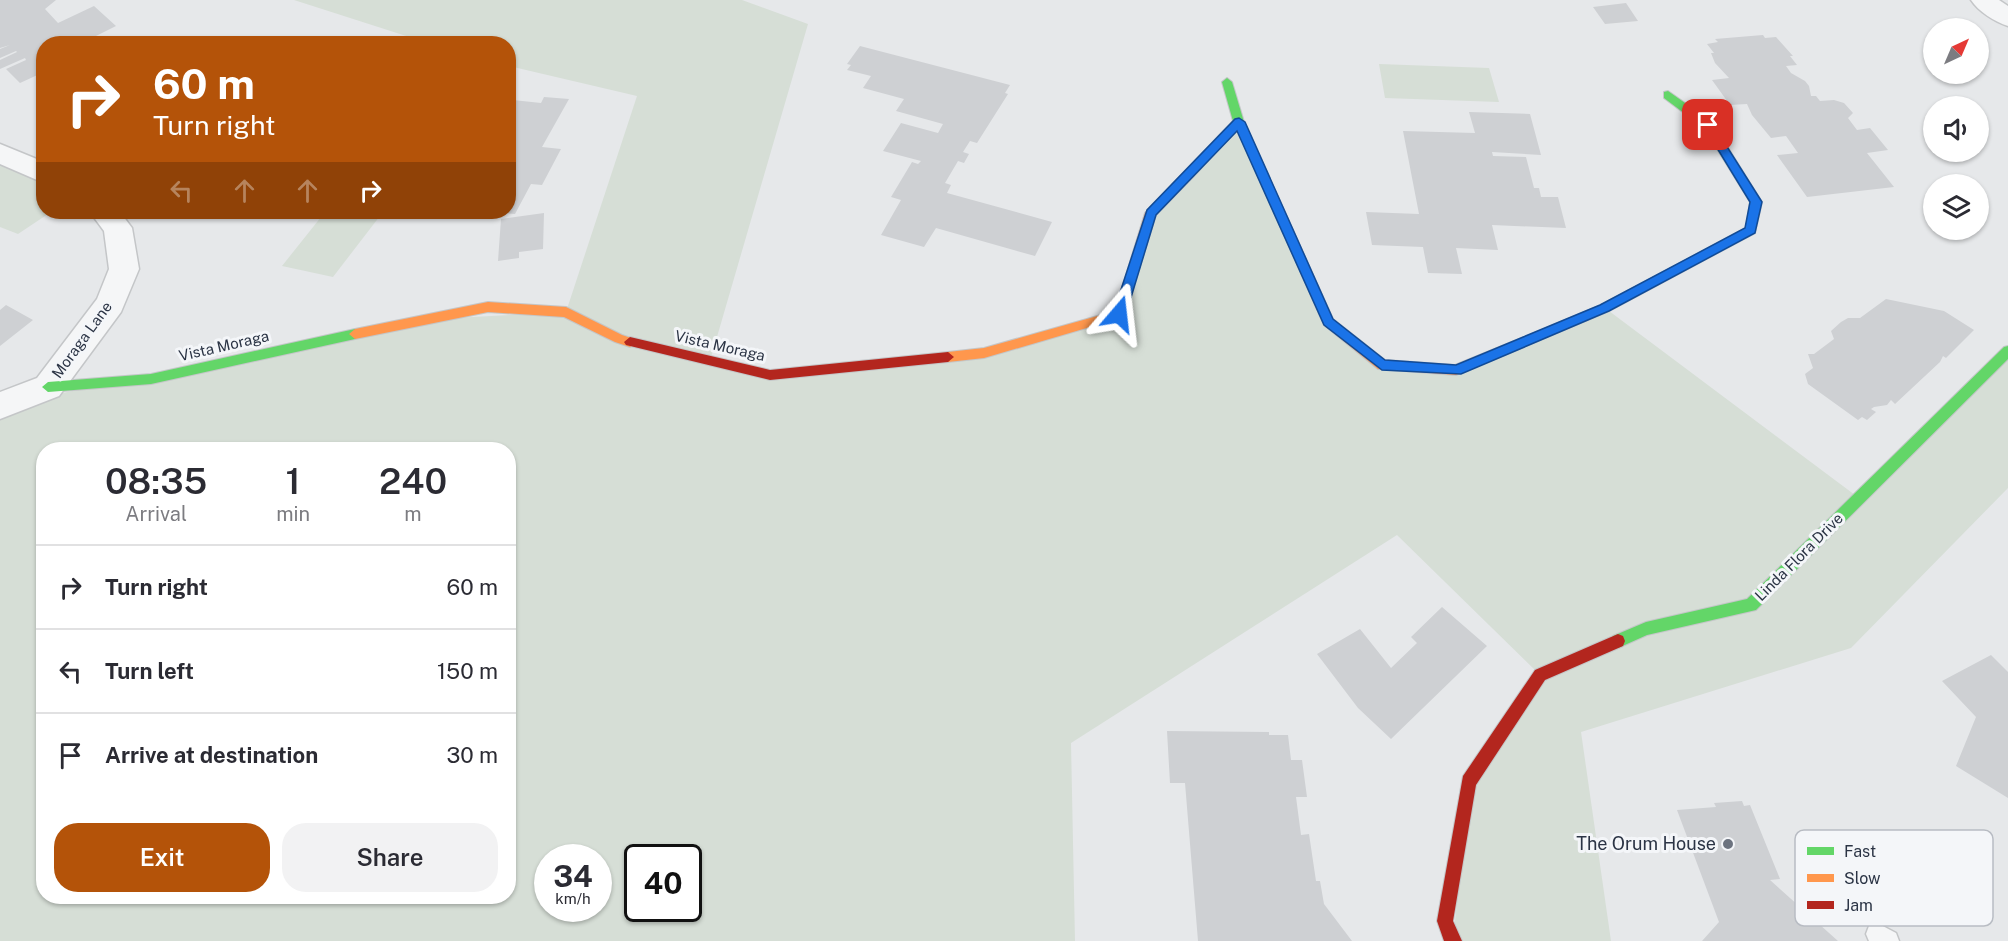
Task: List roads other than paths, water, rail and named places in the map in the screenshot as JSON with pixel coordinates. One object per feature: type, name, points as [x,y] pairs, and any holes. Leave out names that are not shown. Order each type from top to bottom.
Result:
[{"type":"street","points":[[1983,0],[2008,18]]},
{"type":"street","points":[[1227,82],[1239,122],[1328,322],[1382,365],[1456,370],[1605,308],[1751,230],[1756,202],[1708,125],[1668,95]]},
{"type":"street","name":"Vista Moraga","points":[[48,387],[151,379],[416,320],[488,307],[566,312],[619,339],[770,375],[984,353],[1119,314],[1151,213],[1239,122]]},
{"type":"street","points":[[0,153],[36,169]]},
{"type":"street","name":"Moraga Lane","points":[[0,406],[48,387],[110,304],[124,269],[118,228],[110,219]]},
{"type":"street","name":"Linda Flora Drive","points":[[1453,941],[1445,921],[1468,782],[1540,675],[1646,629],[1751,604],[2008,351]]},
{"type":"place","name":"The Orum House","points":[[1728,844]]}]
